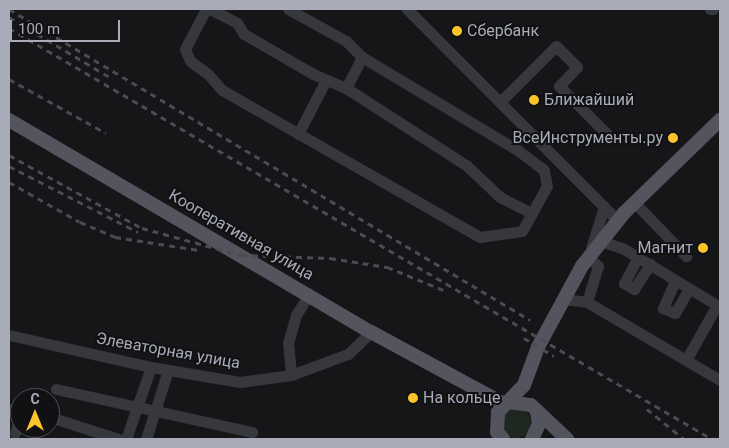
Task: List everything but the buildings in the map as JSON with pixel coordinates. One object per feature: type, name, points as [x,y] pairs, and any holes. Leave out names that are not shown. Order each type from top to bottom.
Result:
[{"type":"main road","name":"Кооперативная улица","points":[[9,120],[455,380],[507,403],[523,402],[536,414]]},
{"type":"main road","points":[[497,432],[507,403],[518,393],[530,371],[538,347],[588,256],[635,203],[720,120]]},
{"type":"main road","points":[[530,371],[536,414],[544,439]]},
{"type":"main road","name":"Кооперативная улица","points":[[455,380],[497,432]]},
{"type":"main road","points":[[532,439],[536,414]]},
{"type":"main road","points":[[536,414],[567,439]]},
{"type":"street","points":[[288,9],[346,41],[362,57],[511,146],[544,170],[547,186],[532,213],[522,231],[480,237],[222,90],[208,74],[190,61],[184,49],[208,9],[237,23],[244,34],[326,80],[346,88],[466,165],[500,197],[532,213]]},
{"type":"street","points":[[406,9],[618,221]]},
{"type":"street","points":[[500,102],[556,46],[577,67],[558,86],[608,134]]},
{"type":"street","points":[[346,88],[362,57]]},
{"type":"street","points":[[298,134],[326,80]]},
{"type":"street","points":[[635,203],[686,256]]},
{"type":"street","points":[[586,302],[598,266],[588,256],[604,207]]},
{"type":"street","points":[[601,241],[638,257],[719,306],[686,360]]},
{"type":"street","points":[[638,257],[624,283],[634,289],[650,264]]},
{"type":"street","points":[[675,281],[662,306],[673,314],[689,289]]},
{"type":"street","points":[[291,375],[288,342],[296,315],[309,294]]},
{"type":"street","points":[[564,299],[586,302],[720,380]]},
{"type":"street","name":"Элеваторная улица","points":[[9,335],[151,367],[240,382],[291,375],[348,354],[371,332]]},
{"type":"street","points":[[126,439],[151,367]]},
{"type":"street","points":[[146,439],[168,370]]},
{"type":"street","points":[[60,390],[154,413],[252,432]]},
{"type":"street","points":[[60,420],[118,439]]},
{"type":"shaded area","points":[[516,408],[527,412],[531,423],[527,434],[516,438],[505,434],[501,423],[505,412]]},
{"type":"railway","points":[[9,9],[530,320]]},
{"type":"railway","points":[[9,17],[113,79]]},
{"type":"railway","points":[[9,28],[712,439]]},
{"type":"railway","points":[[9,79],[106,133]]},
{"type":"railway","points":[[9,155],[142,228],[241,255],[330,258],[387,267],[446,291]]},
{"type":"railway","points":[[9,166],[138,232]]},
{"type":"railway","points":[[9,182],[80,222],[115,237],[199,250]]},
{"type":"railway","points":[[524,338],[554,356]]},
{"type":"railway","points":[[647,409],[684,439]]},
{"type":"place","name":"Сбербанк","points":[[457,31]]},
{"type":"place","name":"Ближайший","points":[[534,100]]},
{"type":"place","name":"ВсеИнструменты.ру","points":[[673,138]]},
{"type":"place","name":"Магнит","points":[[703,248]]},
{"type":"place","name":"На кольце","points":[[413,398]]}]
